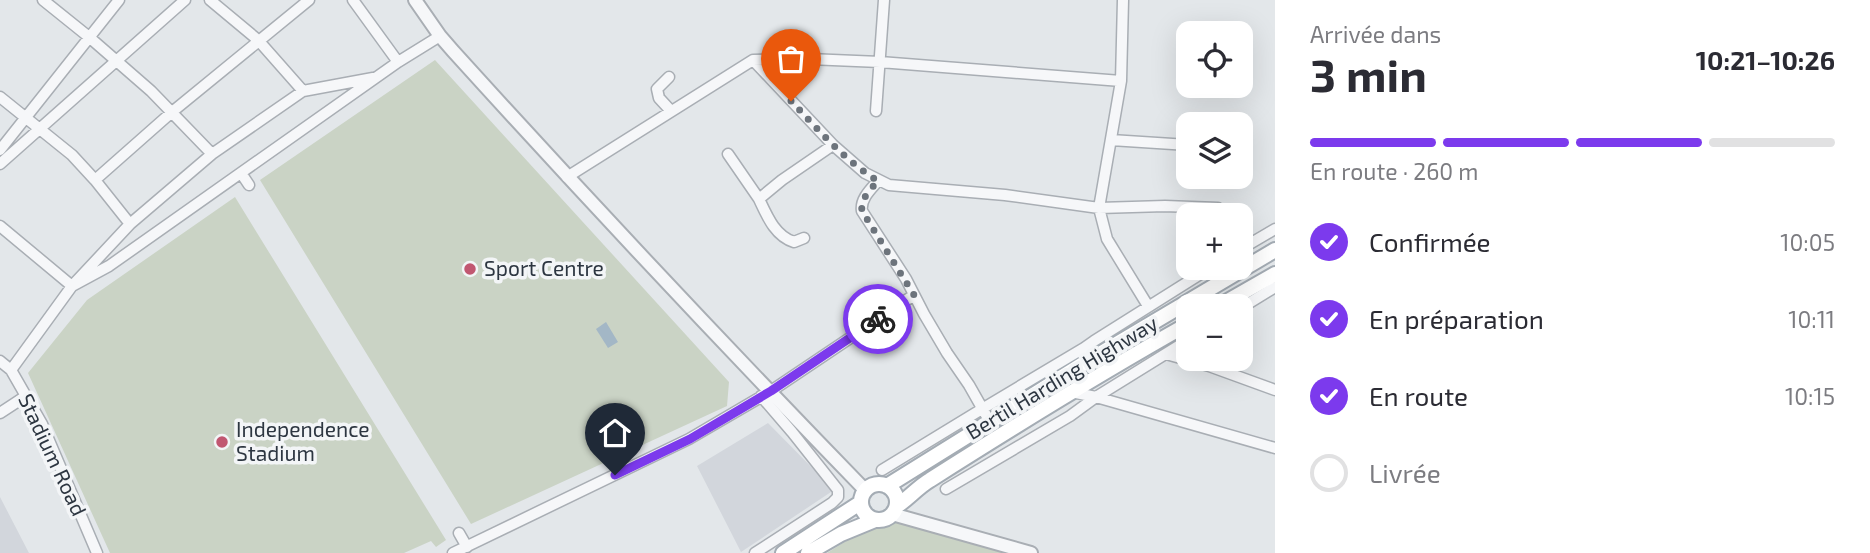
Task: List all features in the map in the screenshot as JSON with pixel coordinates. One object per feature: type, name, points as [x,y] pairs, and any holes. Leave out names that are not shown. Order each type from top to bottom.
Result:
[{"type":"main road","name":"Bertil Harding Highway","points":[[887,486],[1083,364],[1275,250]]},
{"type":"main road","points":[[1240,294],[1275,274]]},
{"type":"main road","name":"Bertil Harding Highway","points":[[894,510],[922,485],[1070,392],[1176,331]]},
{"type":"main road","points":[[783,553],[878,484],[891,488],[896,496],[894,510],[884,519],[841,534],[808,553]]},
{"type":"main road","points":[[863,496],[863,512],[875,520]]},
{"type":"street","points":[[43,0],[151,91],[212,154]]},
{"type":"street","points":[[0,150],[119,0]]},
{"type":"street","points":[[0,164],[185,0]]},
{"type":"street","points":[[210,0],[258,40],[303,91]]},
{"type":"street","points":[[95,180],[172,112],[309,0]]},
{"type":"street","points":[[353,0],[398,62]]},
{"type":"street","points":[[415,0],[440,36],[567,177],[863,496]]},
{"type":"street","points":[[876,111],[884,0]]},
{"type":"street","points":[[1123,0],[1121,81],[1099,208],[1107,239],[1148,306]]},
{"type":"street","points":[[72,286],[109,266],[398,62],[440,36]]},
{"type":"street","points":[[567,177],[753,60],[880,62],[1121,81]]},
{"type":"street","points":[[753,60],[833,145],[865,173],[888,185],[1005,195],[1099,208],[1176,206]]},
{"type":"street","points":[[11,370],[72,286],[130,224],[212,154],[303,91],[377,77]]},
{"type":"street","points":[[669,77],[657,89],[659,97],[671,111]]},
{"type":"street","points":[[0,97],[72,155],[130,224]]},
{"type":"street","points":[[1111,140],[1176,144]]},
{"type":"street","points":[[759,198],[833,145]]},
{"type":"street","points":[[728,154],[759,198],[772,225],[786,240],[794,242],[804,239]]},
{"type":"street","points":[[241,173],[249,185]]},
{"type":"street","points":[[878,181],[863,200],[862,211],[990,422]]},
{"type":"street","points":[[0,226],[72,286]]},
{"type":"street","points":[[1253,240],[1275,229]]},
{"type":"street","points":[[882,470],[1190,280]]},
{"type":"street","points":[[1253,301],[1275,287]]},
{"type":"street","points":[[453,553],[690,439],[766,394],[914,295]]},
{"type":"street","points":[[1083,364],[1084,348]]},
{"type":"street","points":[[946,489],[1070,416],[1176,348]]},
{"type":"street","points":[[1166,354],[1275,390]]},
{"type":"street","name":"Stadium Road","points":[[0,361],[11,370],[42,424],[97,553]]},
{"type":"street","points":[[1070,392],[1275,448]]},
{"type":"street","points":[[755,553],[838,497],[838,490],[766,394]]},
{"type":"street","points":[[0,413],[26,396]]},
{"type":"street","points":[[894,510],[1031,553]]},
{"type":"street","points":[[459,533],[467,547]]},
{"type":"shaded area","points":[[768,423],[834,490],[741,552],[697,466]]},
{"type":"shaded area","points":[[0,497],[29,553],[0,553]]},
{"type":"green space","name":"Sport Centre","points":[[435,60],[729,382],[727,406],[471,524],[260,180]]},
{"type":"green space","name":"Independence Stadium","points":[[235,197],[446,540],[436,547],[431,541],[404,553],[110,553],[28,373],[87,300]]},
{"type":"green space","points":[[886,516],[1005,553],[827,553]]},
{"type":"water","points":[[606,322],[618,342],[608,348],[596,329]]},
{"type":"way so far","points":[[791,101],[833,145],[878,181],[863,200],[862,211],[914,295],[878,319]]},
{"type":"place","name":"Sport Centre","points":[[470,269]]},
{"type":"place","name":"Independence Stadium","points":[[222,442]]},
{"type":"route","points":[[615,475],[690,439],[771,391],[878,319]]}]
